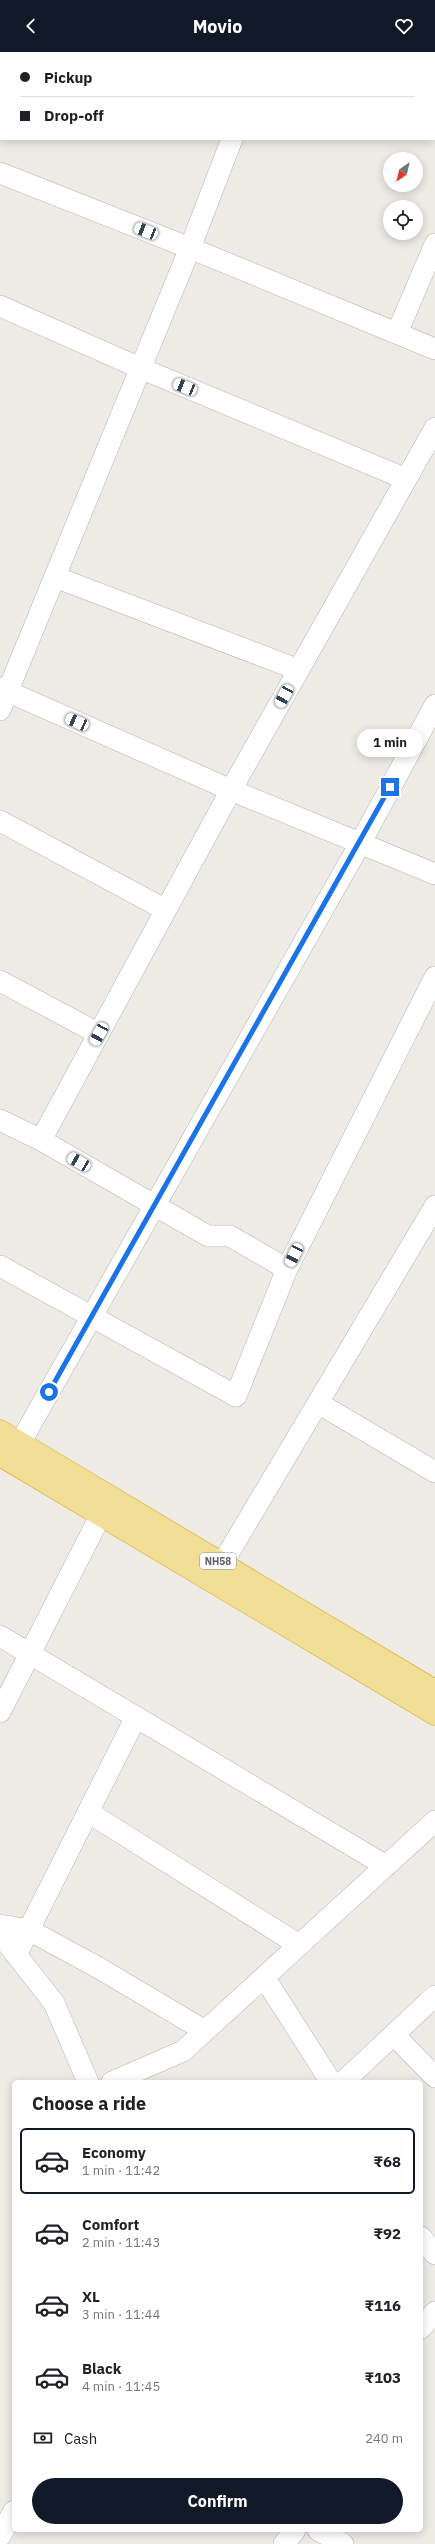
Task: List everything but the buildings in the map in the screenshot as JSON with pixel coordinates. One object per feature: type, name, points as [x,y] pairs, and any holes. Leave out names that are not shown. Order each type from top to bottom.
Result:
[{"type":"highway","name":"NH58","points":[[0,1431],[20,1443],[105,1506],[435,1714]]},
{"type":"highway","name":"NH58","points":[[0,1455],[222,1564],[435,1691]]},
{"type":"street","points":[[232,140],[190,248],[54,577],[2,696],[361,842],[435,874]]},
{"type":"street","points":[[0,173],[190,248],[435,349]]},
{"type":"street","points":[[397,333],[435,244]]},
{"type":"street","points":[[0,306],[140,368],[406,478]]},
{"type":"street","points":[[41,1140],[231,790],[435,428]]},
{"type":"street","points":[[54,577],[299,670]]},
{"type":"street","points":[[20,1443],[361,842],[435,705]]},
{"type":"street","points":[[0,821],[166,910]]},
{"type":"street","points":[[0,1266],[92,1315],[236,1396],[287,1269],[435,977]]},
{"type":"street","points":[[0,981],[99,1034]]},
{"type":"street","points":[[0,1120],[41,1140],[208,1236],[230,1236],[287,1269]]},
{"type":"street","points":[[222,1564],[435,1206]]},
{"type":"street","points":[[318,1403],[435,1472]]},
{"type":"street","points":[[0,1712],[32,1655],[105,1506]]},
{"type":"street","points":[[0,1636],[386,1866]]},
{"type":"street","points":[[16,1955],[136,1717]]},
{"type":"street","points":[[88,1812],[299,1945]]},
{"type":"street","points":[[117,2080],[183,2051],[435,1821]]},
{"type":"street","points":[[0,1925],[29,1930],[99,1968],[205,2031]]},
{"type":"street","points":[[0,1934],[54,2003],[87,2080]]},
{"type":"street","points":[[264,1977],[330,2080]]},
{"type":"street","points":[[345,2080],[435,1996]]},
{"type":"street","points":[[394,2035],[435,2077]]},
{"type":"street","points":[[423,2239],[435,2254]]},
{"type":"street","points":[[423,2326],[435,2312]]},
{"type":"street","points":[[0,2536],[12,2515]]},
{"type":"street","points":[[284,2544],[293,2532]]},
{"type":"street","points":[[322,2532],[343,2544]]},
{"type":"route","points":[[49,1392],[361,842],[390,787]]}]
